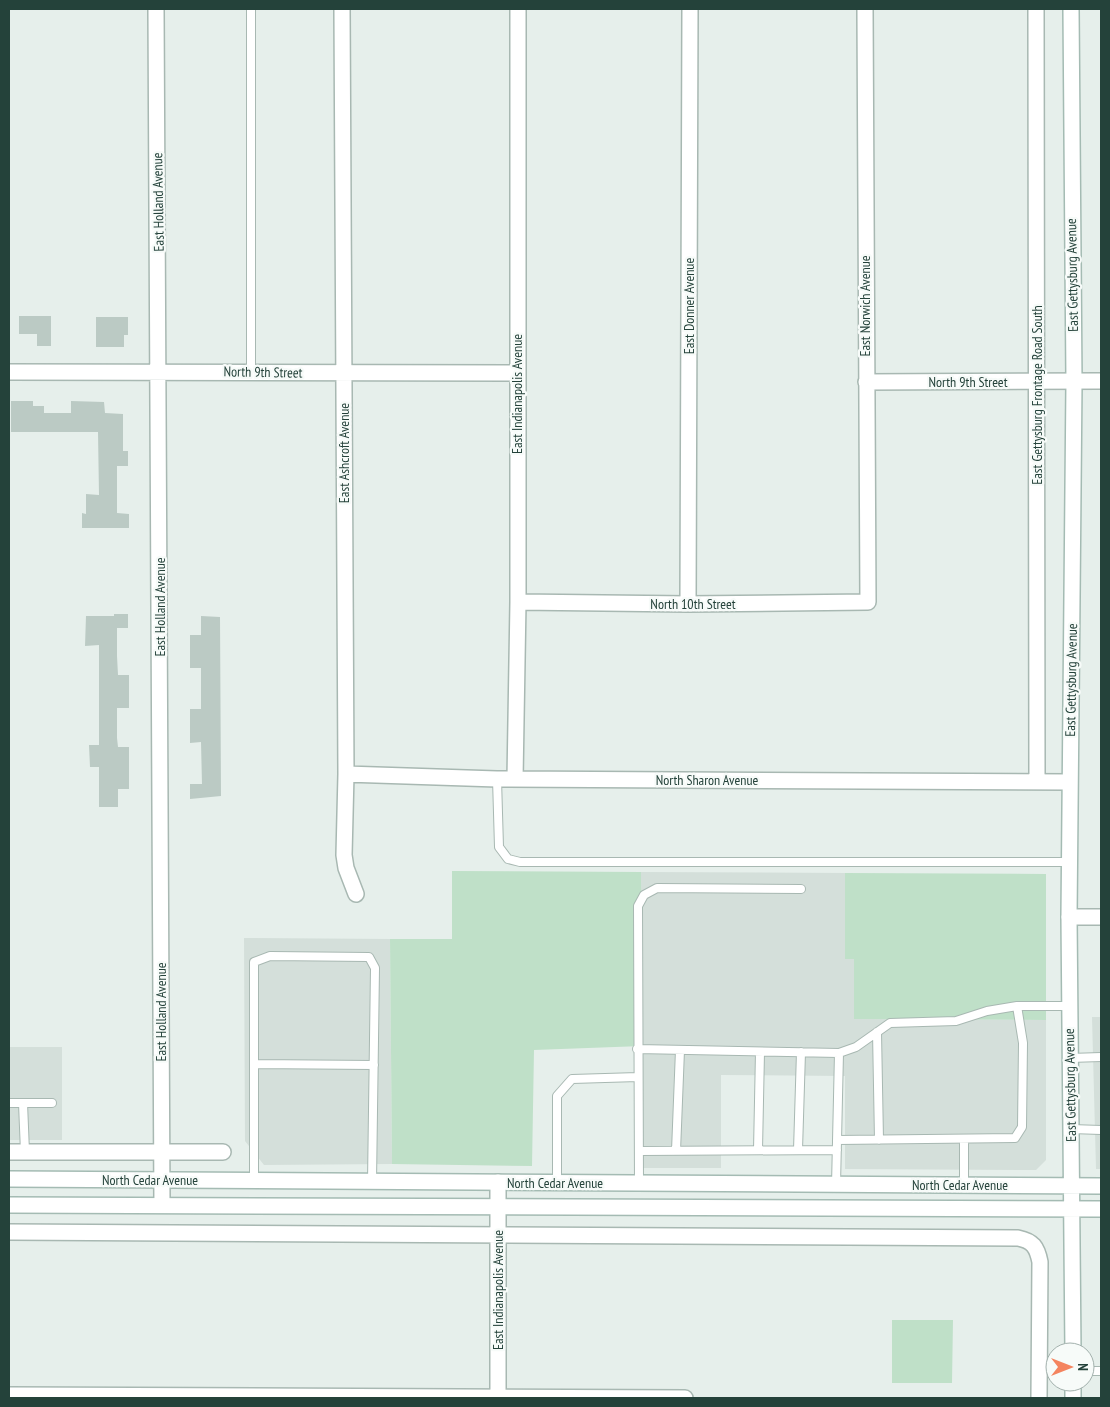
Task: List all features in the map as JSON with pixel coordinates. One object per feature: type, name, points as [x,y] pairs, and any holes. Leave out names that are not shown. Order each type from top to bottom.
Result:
[{"type":"street","name":"East Holland Avenue","points":[[156,9],[162,1205]]},
{"type":"street","name":"East Ashcroft Avenue","points":[[342,9],[346,774],[344,854],[346,868],[356,894]]},
{"type":"street","name":"East Indianapolis Avenue","points":[[515,779],[518,602],[516,373],[518,9]]},
{"type":"street","name":"East Donner Avenue","points":[[688,604],[690,9]]},
{"type":"street","name":"East Norwich Avenue","points":[[864,9],[868,602]]},
{"type":"street","name":"East Gettysburg Frontage Road South","points":[[1036,9],[1037,781]]},
{"type":"street","name":"East Gettysburg Avenue","points":[[1071,9],[1074,382],[1072,684],[1069,782],[1069,1006],[1073,1342]]},
{"type":"street","name":"North 9th Street","points":[[9,372],[516,373]]},
{"type":"street","name":"North 9th Street","points":[[866,382],[1101,382]]},
{"type":"street","name":"North 10th Street","points":[[518,602],[688,604],[868,602]]},
{"type":"street","name":"North Sharon Avenue","points":[[346,774],[497,779],[1069,782]]},
{"type":"street","points":[[1069,917],[1101,917]]},
{"type":"street","points":[[9,1152],[223,1152]]},
{"type":"street","name":"North Cedar Avenue","points":[[9,1179],[1101,1186]]},
{"type":"street","name":"East Indianapolis Avenue","points":[[498,1182],[498,1398]]},
{"type":"street","points":[[756,1207],[772,1201],[825,1197],[831,1194],[836,1185]]},
{"type":"street","name":"North Cedar Avenue","points":[[9,1205],[1101,1209]]},
{"type":"street","points":[[9,1232],[1018,1238],[1030,1241],[1037,1249],[1040,1262],[1039,1398]]},
{"type":"street","points":[[9,1395],[170,1398],[685,1398]]},
{"type":"lane","points":[[251,9],[252,371]]},
{"type":"lane","points":[[497,779],[499,848],[508,859],[520,862],[1069,862]]},
{"type":"lane","points":[[640,1183],[637,1049],[638,906],[644,895],[657,888],[801,889]]},
{"type":"lane","points":[[254,1181],[254,962],[270,956],[369,957],[375,968],[372,1182]]},
{"type":"lane","points":[[637,1049],[839,1053],[856,1047],[890,1023],[956,1021],[987,1010],[1017,1006],[1069,1006]]},
{"type":"lane","points":[[837,1140],[1015,1138],[1022,1127],[1023,1043],[1017,1006]]},
{"type":"lane","points":[[877,1032],[879,1140]]},
{"type":"lane","points":[[676,1150],[680,1050]]},
{"type":"lane","points":[[758,1150],[760,1052]]},
{"type":"lane","points":[[798,1150],[801,1052]]},
{"type":"lane","points":[[836,1185],[839,1053]]},
{"type":"lane","points":[[1070,1058],[1101,1057]]},
{"type":"lane","points":[[254,1064],[374,1065]]},
{"type":"lane","points":[[558,1183],[557,1096],[572,1079],[638,1077]]},
{"type":"lane","points":[[9,1103],[52,1103]]},
{"type":"lane","points":[[23,1103],[25,1152]]},
{"type":"lane","points":[[1071,1129],[1101,1130]]},
{"type":"lane","points":[[964,1140],[964,1186]]},
{"type":"lane","points":[[639,1150],[837,1150]]},
{"type":"shaded area","points":[[641,872],[845,873],[845,959],[854,959],[854,1019],[1046,1020],[1046,1160],[1036,1170],[845,1169],[845,1076],[721,1075],[721,1168],[642,1168]]},
{"type":"shaded area","points":[[244,938],[390,939],[392,1164],[264,1165],[245,1141]]},
{"type":"shaded area","points":[[1092,1017],[1101,1017],[1101,1169],[1096,1169]]},
{"type":"shaded area","points":[[9,1047],[62,1047],[62,1140],[9,1140]]},
{"type":"green space","points":[[452,871],[641,872],[642,1046],[534,1050],[532,1166],[392,1164],[390,939],[452,939]]},
{"type":"green space","points":[[845,873],[1046,874],[1046,1020],[854,1019],[854,959],[845,959]]},
{"type":"green space","points":[[892,1320],[953,1320],[952,1383],[892,1383]]},
{"type":"building","points":[[19,316],[51,316],[51,346],[37,346],[37,334],[19,334]]},
{"type":"building","points":[[96,317],[128,317],[128,335],[124,335],[124,347],[96,347]]},
{"type":"building","points":[[11,401],[33,401],[33,406],[44,406],[44,413],[71,413],[71,401],[104,402],[105,413],[123,414],[123,451],[128,451],[128,466],[117,466],[117,513],[129,514],[129,528],[82,528],[82,513],[86,514],[86,494],[99,495],[98,432],[11,432]]},
{"type":"building","points":[[114,614],[128,614],[128,628],[117,628],[118,675],[129,675],[129,708],[117,708],[117,738],[118,747],[129,747],[129,789],[118,789],[118,807],[99,807],[99,767],[90,767],[89,745],[99,745],[99,645],[85,646],[86,616],[114,616]]},
{"type":"building","points":[[201,616],[220,617],[221,796],[190,799],[190,784],[202,784],[201,742],[190,743],[190,709],[201,709],[201,668],[190,668],[190,635],[201,635]]}]
